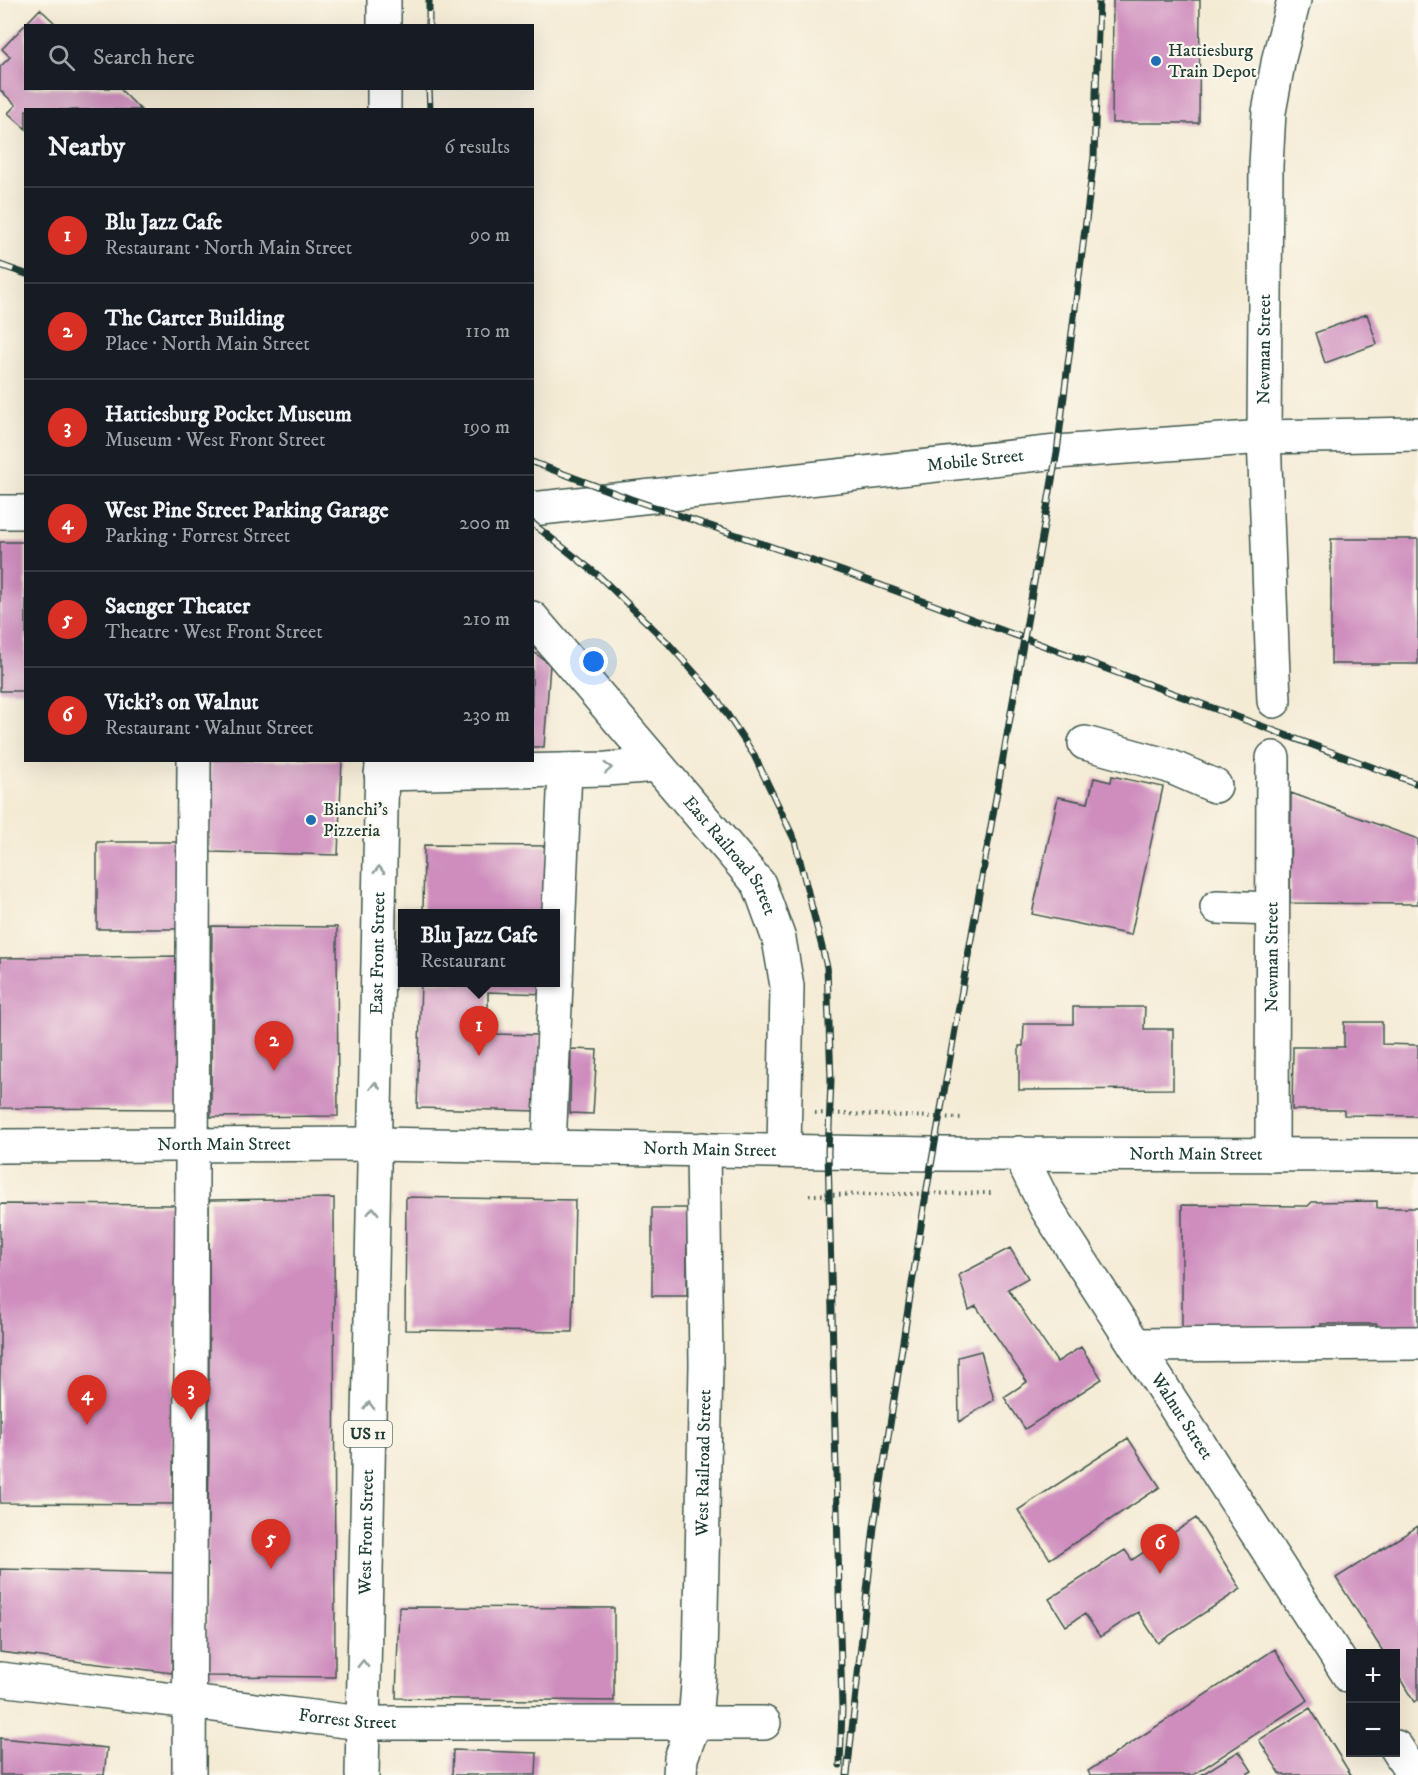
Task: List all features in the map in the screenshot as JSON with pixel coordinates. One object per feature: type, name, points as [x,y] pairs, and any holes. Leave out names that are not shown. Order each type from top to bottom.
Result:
[{"type":"street","points":[[384,0],[384,24]]},
{"type":"street","name":"Newman Street","points":[[1274,701],[1264,436],[1269,112],[1279,57],[1294,0]]},
{"type":"street","points":[[384,90],[384,108]]},
{"type":"street","name":"Mobile Street","points":[[534,509],[1022,455],[1264,436],[1418,434]]},
{"type":"street","points":[[0,512],[24,512]]},
{"type":"street","name":"East Railroad Street","points":[[534,620],[752,872],[771,910],[784,958],[788,986],[784,1150]]},
{"type":"street","points":[[1085,743],[1169,766],[1215,786]]},
{"type":"street","name":"Newman Street","points":[[1272,758],[1272,1155]]},
{"type":"street","points":[[189,1775],[194,762]]},
{"type":"street","points":[[381,767],[565,770],[657,765]]},
{"type":"street","name":"East Front Street","points":[[374,1144],[381,767]]},
{"type":"street","points":[[559,909],[565,770]]},
{"type":"street","points":[[1216,907],[1272,909]]},
{"type":"street","points":[[549,1147],[556,987]]},
{"type":"street","name":"North Main Street","points":[[0,1146],[374,1144],[932,1154],[1418,1155]]},
{"type":"street","name":"West Front Street","points":[[362,1775],[374,1144]]},
{"type":"street","name":"West Railroad Street","points":[[681,1775],[681,1758],[695,1721],[700,1660],[706,1364],[704,1149]]},
{"type":"street","name":"Walnut Street","points":[[1019,1153],[1047,1209],[1346,1671]]},
{"type":"street","points":[[1135,1345],[1418,1343]]},
{"type":"street","name":"Forrest Street","points":[[0,1679],[362,1723],[695,1721],[764,1723]]},
{"type":"street","points":[[1400,1754],[1414,1775]]},
{"type":"path","points":[[812,1113],[964,1118]]},
{"type":"path","points":[[809,1195],[994,1193]]},
{"type":"building","name":"Hattiesburg Train Depot","points":[[1113,0],[1200,0],[1199,123],[1112,123]]},
{"type":"building","points":[[40,9],[56,24],[26,24]]},
{"type":"building","points":[[24,26],[24,90],[121,90],[139,108],[24,108],[24,127],[8,113],[16,105],[0,90],[0,67],[10,57],[2,49]]},
{"type":"building","points":[[1367,314],[1377,344],[1325,363],[1315,333]]},
{"type":"building","points":[[1331,539],[1418,539],[1418,664],[1331,664]]},
{"type":"building","points":[[0,542],[24,542],[24,691],[0,691]]},
{"type":"building","points":[[534,652],[550,664],[544,747],[534,747]]},
{"type":"building","points":[[211,762],[342,762],[338,855],[210,852]]},
{"type":"building","points":[[1112,776],[1163,787],[1131,935],[1032,914],[1058,797],[1088,803],[1094,778],[1111,782]]},
{"type":"building","points":[[1291,793],[1418,839],[1418,904],[1290,903]]},
{"type":"building","points":[[97,842],[183,842],[183,929],[97,929]]},
{"type":"building","points":[[424,845],[548,846],[547,909],[423,909]]},
{"type":"building","points":[[212,926],[337,927],[338,1116],[211,1117]]},
{"type":"building","points":[[180,956],[181,1109],[0,1108],[0,958]]},
{"type":"building","points":[[421,987],[547,987],[547,994],[488,992],[488,1034],[540,1035],[537,1111],[417,1108]]},
{"type":"building","points":[[1073,1007],[1145,1007],[1144,1029],[1173,1029],[1173,1089],[1019,1090],[1019,1046],[1023,1046],[1024,1024],[1073,1024]]},
{"type":"building","points":[[1344,1022],[1382,1022],[1382,1044],[1418,1045],[1418,1116],[1344,1115],[1344,1110],[1292,1110],[1293,1047],[1344,1047]]},
{"type":"building","points":[[571,1049],[597,1050],[593,1114],[570,1113]]},
{"type":"building","points":[[406,1197],[575,1200],[572,1332],[405,1330]]},
{"type":"building","points":[[334,1198],[335,1677],[205,1676],[209,1462],[209,1200]]},
{"type":"building","points":[[1377,1201],[1377,1208],[1418,1208],[1418,1328],[1377,1328],[1377,1324],[1321,1324],[1321,1332],[1182,1329],[1182,1205],[1308,1206],[1312,1202]]},
{"type":"building","points":[[0,1204],[177,1205],[173,1504],[0,1503]]},
{"type":"building","points":[[652,1208],[687,1208],[687,1296],[652,1296]]},
{"type":"building","points":[[1010,1248],[1028,1278],[1008,1289],[1057,1362],[1081,1347],[1102,1379],[1025,1429],[1004,1397],[1027,1382],[976,1306],[969,1310],[959,1275]]},
{"type":"building","points":[[981,1351],[994,1400],[959,1422],[958,1357]]},
{"type":"building","points":[[1128,1438],[1160,1487],[1050,1559],[1018,1510]]},
{"type":"building","points":[[1196,1518],[1241,1589],[1158,1643],[1138,1612],[1100,1637],[1085,1614],[1066,1626],[1049,1599],[1125,1550],[1132,1560]]},
{"type":"building","points":[[1418,1526],[1418,1699],[1414,1702],[1400,1679],[1400,1649],[1381,1649],[1336,1578]]},
{"type":"building","points":[[0,1569],[175,1573],[172,1673],[0,1652]]},
{"type":"building","points":[[399,1607],[614,1608],[614,1701],[396,1698]]},
{"type":"building","points":[[1275,1649],[1308,1700],[1193,1775],[1090,1775],[1088,1771]]},
{"type":"building","points":[[1310,1708],[1351,1775],[1281,1775],[1259,1740]]},
{"type":"building","points":[[0,1738],[107,1748],[104,1775],[0,1775]]},
{"type":"building","points":[[453,1750],[537,1753],[536,1775],[452,1775]]},
{"type":"building","points":[[1239,1751],[1252,1771],[1245,1775],[1201,1775]]},
{"type":"railway","points":[[429,0],[429,24]]},
{"type":"railway","points":[[847,1775],[874,1527],[926,1194],[1057,452],[1094,157],[1099,0]]},
{"type":"railway","points":[[429,90],[430,108]]},
{"type":"railway","points":[[0,265],[24,273]]},
{"type":"railway","points":[[534,463],[631,499],[842,571],[1418,784]]},
{"type":"railway","points":[[534,525],[599,576],[667,642],[715,696],[754,755],[795,841],[827,967],[831,1081],[828,1152],[842,1709],[840,1765]]},
{"type":"place","name":"Hattiesburg Train Depot","points":[[1156,61]]},
{"type":"place","name":"Bianchi's Pizzeria","points":[[311,820]]},
{"type":"place","name":"Blu Jazz Cafe","points":[[479,1056]]},
{"type":"place","name":"The Carter Building","points":[[274,1071]]},
{"type":"place","name":"Hattiesburg Pocket Museum","points":[[191,1420]]},
{"type":"place","name":"West Pine Street Parking Garage","points":[[87,1425]]},
{"type":"place","name":"Saenger Theater","points":[[271,1569]]},
{"type":"place","name":"Vicki's on Walnut","points":[[1160,1574]]}]
